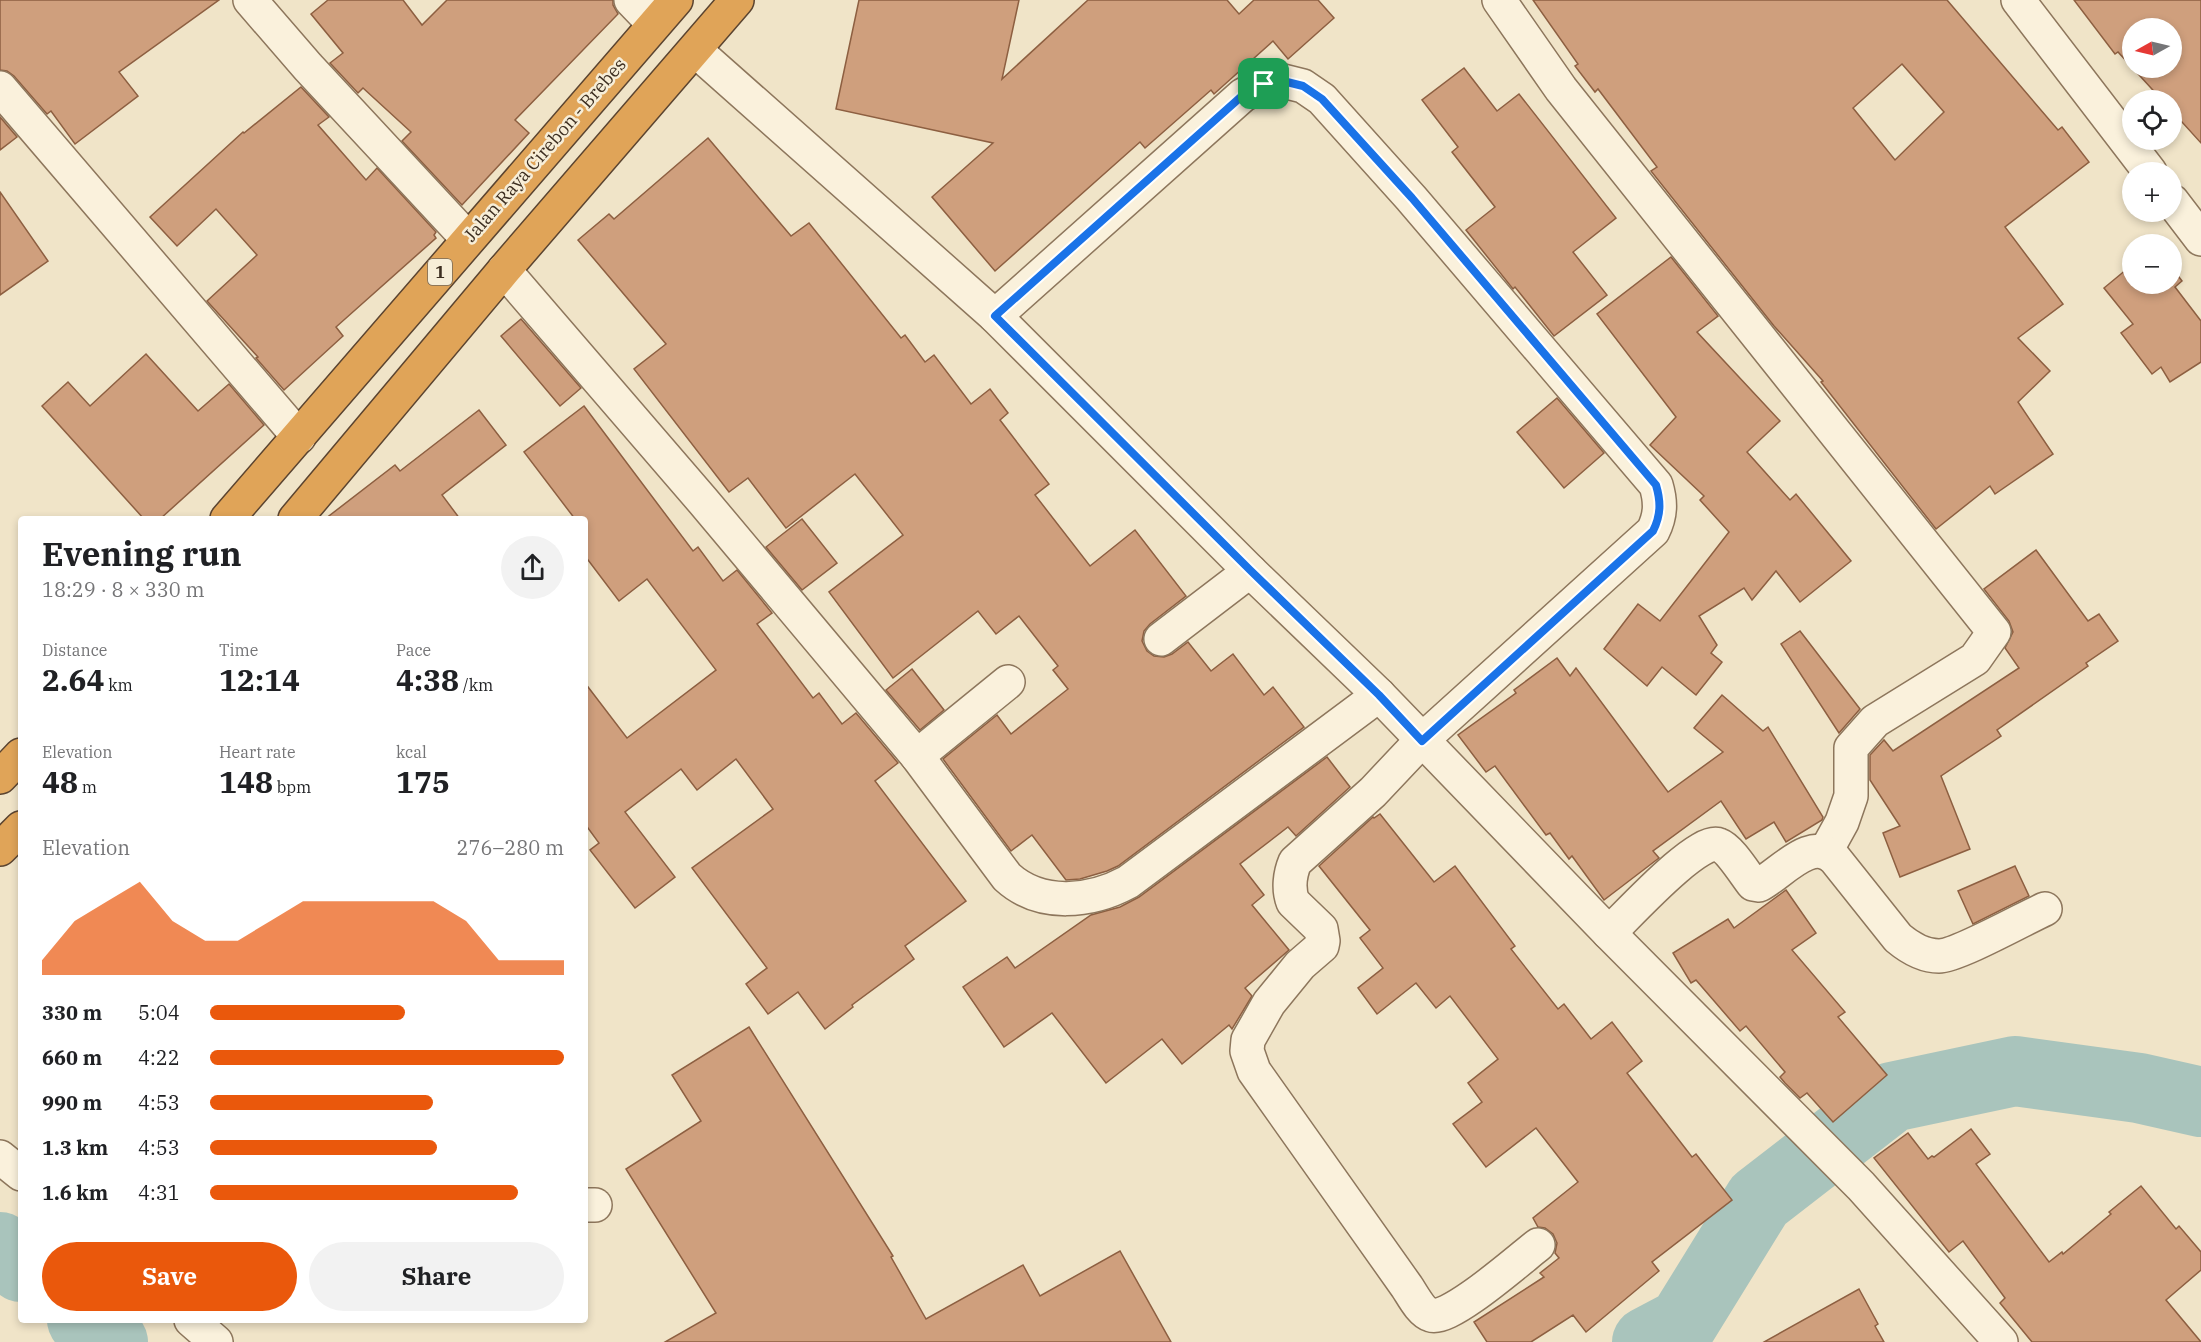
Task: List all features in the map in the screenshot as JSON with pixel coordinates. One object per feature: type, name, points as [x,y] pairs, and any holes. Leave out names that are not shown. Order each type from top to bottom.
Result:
[{"type":"highway","name":"Jalan Raya Cirebon - Brebes","points":[[230,516],[676,0]]},
{"type":"highway","points":[[298,516],[504,270],[737,0]]},
{"type":"highway","points":[[468,239],[504,270]]},
{"type":"highway","points":[[0,777],[18,757]]},
{"type":"highway","points":[[0,849],[18,831]]},
{"type":"street","points":[[250,0],[308,67],[468,239]]},
{"type":"street","points":[[632,0],[654,24]]},
{"type":"street","points":[[1499,0],[1561,89],[1994,632],[1975,659],[1875,721],[1851,748],[1851,796],[1842,822],[1826,851]]},
{"type":"street","points":[[2018,0],[2142,162]]},
{"type":"street","points":[[695,51],[995,316],[1379,695],[1609,933],[1861,1186],[2001,1342]]},
{"type":"street","points":[[995,316],[1243,95],[1264,84],[1283,81],[1303,86],[1322,99],[1412,198],[1656,485],[1660,501],[1658,522],[1653,531],[1422,741],[1373,792],[1295,862],[1291,879],[1291,897],[1293,902],[1320,929],[1322,946],[1300,965],[1269,1003],[1248,1040],[1247,1051],[1254,1071],[1427,1313],[1438,1316],[1458,1307],[1538,1245]]},
{"type":"street","points":[[0,88],[298,437]]},
{"type":"street","points":[[2182,214],[2201,239]]},
{"type":"street","points":[[504,270],[703,501],[917,756],[1007,877],[1018,887],[1047,898],[1085,898],[1112,891],[1128,882],[1379,695]]},
{"type":"street","points":[[1161,639],[1250,570]]},
{"type":"street","points":[[917,756],[1008,682]]},
{"type":"street","points":[[1609,933],[1686,858],[1705,846],[1715,843],[1724,847],[1753,884],[1759,885],[1803,855],[1815,850],[1826,851],[1835,859],[1898,938],[1908,947],[1930,955],[1942,956],[1958,951],[2044,909]]},
{"type":"street","points":[[0,1156],[18,1171]]},
{"type":"street","points":[[194,1323],[216,1342]]},
{"type":"building","points":[[0,0],[219,0],[119,72],[138,96],[75,144],[51,111],[47,114],[14,76],[7,71],[0,70]]},
{"type":"building","points":[[328,0],[403,0],[422,25],[447,0],[613,0],[618,14],[515,120],[529,133],[462,205],[402,141],[411,132],[363,88],[358,93],[330,63],[343,53],[311,14]]},
{"type":"building","points":[[859,0],[1019,0],[1002,79],[1088,0],[1227,0],[1239,14],[1254,0],[1318,0],[1334,18],[1288,59],[1273,41],[1214,94],[1211,90],[1145,148],[1140,142],[995,271],[932,197],[993,143],[836,109]]},
{"type":"building","points":[[1533,0],[1947,0],[2058,130],[2062,127],[2089,162],[2005,227],[2063,304],[2018,338],[2050,371],[2018,402],[2053,454],[1995,494],[1990,486],[1936,529],[1821,382],[1823,381],[1774,326],[1651,171],[1657,167],[1598,89],[1595,92],[1575,66],[1578,64]],"holes":[[[1902,64],[1944,112],[1895,160],[1853,108]]]},
{"type":"building","points":[[2074,0],[2201,0],[2201,143],[2182,122],[2182,90],[2153,90],[2142,78],[2182,78],[2182,18],[2122,18],[2122,56],[2118,52],[2115,54]]},
{"type":"building","points":[[1464,68],[1497,111],[1519,94],[1616,218],[1573,252],[1607,295],[1554,336],[1466,230],[1495,207],[1452,152],[1458,147],[1422,100]]},
{"type":"building","points":[[301,87],[329,117],[318,125],[366,180],[377,168],[436,232],[434,235],[436,238],[336,327],[343,336],[284,390],[256,358],[258,357],[207,301],[257,255],[216,209],[177,246],[150,217],[243,132]]},
{"type":"building","points":[[0,117],[17,137],[0,150]]},
{"type":"building","points":[[708,138],[791,236],[809,223],[901,338],[905,335],[925,362],[934,355],[971,404],[990,389],[1008,413],[1000,420],[1049,484],[1035,495],[1090,566],[1135,530],[1186,596],[1144,631],[1142,641],[1147,651],[1154,656],[1164,657],[1188,642],[1211,671],[1233,654],[1264,695],[1273,687],[1304,727],[1118,866],[1107,871],[1080,879],[1066,880],[1032,835],[1011,851],[943,759],[997,715],[1011,734],[1068,689],[1053,670],[1058,666],[1019,616],[996,634],[978,611],[893,678],[829,592],[903,535],[855,474],[786,528],[748,478],[729,492],[634,369],[666,344],[578,240],[609,214],[614,219]]},
{"type":"building","points":[[0,192],[48,261],[0,295]]},
{"type":"building","points":[[1671,257],[1718,316],[1697,332],[1780,421],[1747,452],[1790,500],[1796,494],[1851,561],[1800,602],[1776,571],[1752,600],[1744,588],[1699,616],[1717,645],[1711,653],[1722,662],[1696,695],[1662,667],[1647,686],[1604,649],[1638,604],[1660,621],[1729,532],[1700,500],[1704,496],[1650,445],[1676,417],[1597,314]]},
{"type":"building","points":[[2122,273],[2122,294],[2180,294],[2201,321],[2201,362],[2170,382],[2161,367],[2152,374],[2121,333],[2133,324],[2104,288]]},
{"type":"building","points":[[521,319],[581,388],[560,406],[501,336]]},
{"type":"building","points":[[146,354],[198,411],[229,384],[264,425],[163,516],[141,516],[42,406],[68,382],[90,406]]},
{"type":"building","points":[[1557,398],[1604,453],[1564,488],[1517,432]]},
{"type":"building","points":[[584,406],[693,551],[698,547],[723,581],[737,570],[772,613],[757,624],[813,698],[819,693],[842,724],[856,713],[898,763],[875,781],[966,901],[905,946],[914,959],[852,1005],[853,1007],[825,1029],[798,992],[768,1014],[746,984],[767,968],[692,868],[773,809],[736,759],[697,790],[681,769],[625,812],[675,877],[635,908],[590,850],[599,843],[588,828],[588,687],[627,738],[716,670],[647,579],[619,601],[588,560],[588,516],[573,516],[524,452]]},
{"type":"building","points":[[479,410],[506,445],[442,495],[458,516],[329,516],[395,465],[400,471]]},
{"type":"building","points":[[802,519],[837,563],[802,590],[766,547]]},
{"type":"building","points":[[2036,550],[2088,621],[2099,614],[2118,641],[2086,663],[2088,666],[1997,730],[2001,736],[1941,776],[1970,849],[1900,877],[1883,833],[1900,826],[1870,780],[1870,755],[1884,740],[1893,751],[2019,668],[2005,648],[2013,632],[2009,621],[1984,589]]},
{"type":"building","points":[[1800,631],[1860,709],[1839,733],[1781,644]]},
{"type":"building","points":[[1557,658],[1570,676],[1576,668],[1668,792],[1723,752],[1694,728],[1722,695],[1763,731],[1768,727],[1823,817],[1822,820],[1786,842],[1774,822],[1746,839],[1721,801],[1653,851],[1659,858],[1604,900],[1572,856],[1569,859],[1550,833],[1546,835],[1495,766],[1486,772],[1458,735],[1516,693],[1514,690]]},
{"type":"building","points":[[912,669],[944,710],[920,730],[886,690]]},
{"type":"building","points":[[1327,757],[1350,787],[1296,836],[1288,827],[1240,864],[1264,895],[1252,905],[1289,950],[1245,988],[1252,996],[1232,1029],[1229,1025],[1182,1064],[1162,1039],[1106,1083],[1052,1013],[1004,1047],[963,987],[1007,957],[1015,968],[1091,915],[1120,907],[1139,897]]},
{"type":"building","points":[[1380,814],[1434,882],[1455,866],[1515,946],[1511,949],[1558,1009],[1564,1004],[1591,1039],[1612,1022],[1642,1061],[1627,1073],[1692,1157],[1696,1154],[1732,1200],[1652,1262],[1659,1271],[1586,1332],[1573,1315],[1531,1342],[1487,1342],[1474,1322],[1544,1277],[1540,1273],[1559,1258],[1555,1253],[1557,1243],[1553,1234],[1545,1228],[1538,1227],[1533,1218],[1578,1182],[1536,1128],[1486,1167],[1453,1124],[1482,1102],[1468,1083],[1498,1059],[1450,996],[1436,1008],[1416,983],[1377,1014],[1358,988],[1383,968],[1360,938],[1370,930],[1319,866],[1373,817]]},
{"type":"building","points":[[2015,866],[2029,896],[1973,924],[1958,891]]},
{"type":"building","points":[[1786,890],[1816,933],[1792,950],[1845,1012],[1838,1017],[1887,1075],[1833,1122],[1807,1093],[1800,1098],[1785,1083],[1780,1077],[1785,1072],[1746,1026],[1740,1031],[1696,980],[1691,983],[1673,953],[1728,919],[1734,928]]},
{"type":"building","points":[[749,1027],[893,1256],[891,1257],[926,1319],[1023,1265],[1040,1296],[1120,1251],[1171,1342],[665,1342],[716,1313],[626,1169],[701,1121],[672,1075]]},
{"type":"building","points":[[1971,1129],[1990,1154],[1976,1164],[2049,1262],[2062,1252],[2063,1254],[2141,1186],[2176,1229],[2179,1226],[2201,1252],[2201,1270],[2166,1300],[2201,1342],[2032,1342],[2000,1303],[2005,1298],[1963,1241],[1949,1252],[1874,1158],[1908,1133],[1928,1159]]},
{"type":"building","points":[[1859,1289],[1878,1324],[1875,1326],[1884,1342],[1764,1342]]},
{"type":"waterway","points":[[1647,1342],[1683,1323],[1759,1200],[1892,1097],[2015,1071],[2139,1088],[2201,1102]]},
{"type":"waterway","points":[[0,1247],[18,1264]]},
{"type":"waterway","points":[[86,1323],[113,1342]]},
{"type":"route","points":[[1283,81],[1293,83],[1303,86],[1322,99],[1412,198],[1656,485],[1660,501],[1658,522],[1653,531],[1422,741],[1379,695],[995,316],[1243,95],[1264,84],[1283,81]]}]
